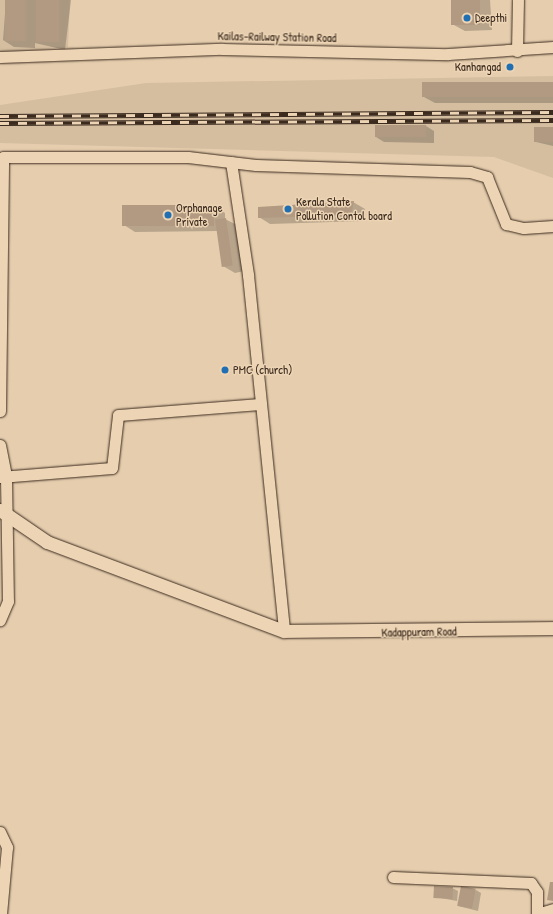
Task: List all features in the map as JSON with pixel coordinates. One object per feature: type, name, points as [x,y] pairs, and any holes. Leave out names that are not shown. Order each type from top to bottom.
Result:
[{"type":"main road","points":[[3,513],[47,542],[284,631]]},
{"type":"main road","name":"Kadappuram Road","points":[[284,631],[553,628]]},
{"type":"street","points":[[516,51],[518,0]]},
{"type":"street","name":"Kailas-Railway Station Road","points":[[0,57],[222,49],[448,54],[516,51],[553,47]]},
{"type":"street","points":[[0,411],[3,157],[188,157],[231,162],[470,172],[487,177],[506,224],[524,228],[553,226]]},
{"type":"street","points":[[231,162],[248,275],[284,631]]},
{"type":"street","points":[[3,477],[112,468],[118,415],[261,404]]},
{"type":"street","points":[[0,445],[3,477],[3,513],[8,601],[0,620]]},
{"type":"street","points":[[0,832],[7,847],[1,914]]},
{"type":"street","points":[[393,877],[531,883],[537,892],[537,913],[553,909]]},
{"type":"shaded area","points":[[0,0],[70,0],[68,47],[0,54]]},
{"type":"shaded area","points":[[553,76],[553,178],[494,157],[0,143],[0,105],[146,83]]},
{"type":"building","points":[[5,0],[26,0],[26,41],[5,41]]},
{"type":"building","points":[[36,0],[59,0],[59,42],[36,42]]},
{"type":"building","name":"Deepthi","points":[[451,0],[480,0],[480,25],[451,25]]},
{"type":"building","points":[[422,82],[553,82],[553,97],[422,97]]},
{"type":"building","points":[[375,125],[426,125],[426,137],[375,137]]},
{"type":"building","points":[[534,127],[553,127],[553,142],[534,142]]},
{"type":"building","points":[[354,201],[351,215],[258,218],[258,207]]},
{"type":"building","name":"Orphanage Private","points":[[122,205],[214,205],[214,226],[122,226]]},
{"type":"building","points":[[226,218],[233,266],[222,267],[215,220]]},
{"type":"building","points":[[550,882],[553,882],[553,901],[547,900]]},
{"type":"building","points":[[434,886],[453,887],[452,899],[433,898]]},
{"type":"building","points":[[461,886],[476,889],[472,908],[457,906]]},
{"type":"railway","points":[[0,116],[553,112]]},
{"type":"railway","points":[[0,123],[553,120]]},
{"type":"place","name":"Deepthi","points":[[467,18]]},
{"type":"place","name":"Kanhangad","points":[[510,67]]},
{"type":"place","name":"Kerala State Pollution Contol board","points":[[288,209]]},
{"type":"place","name":"Orphanage Private","points":[[168,215]]},
{"type":"place","name":"PMC (church)","points":[[225,370]]}]
